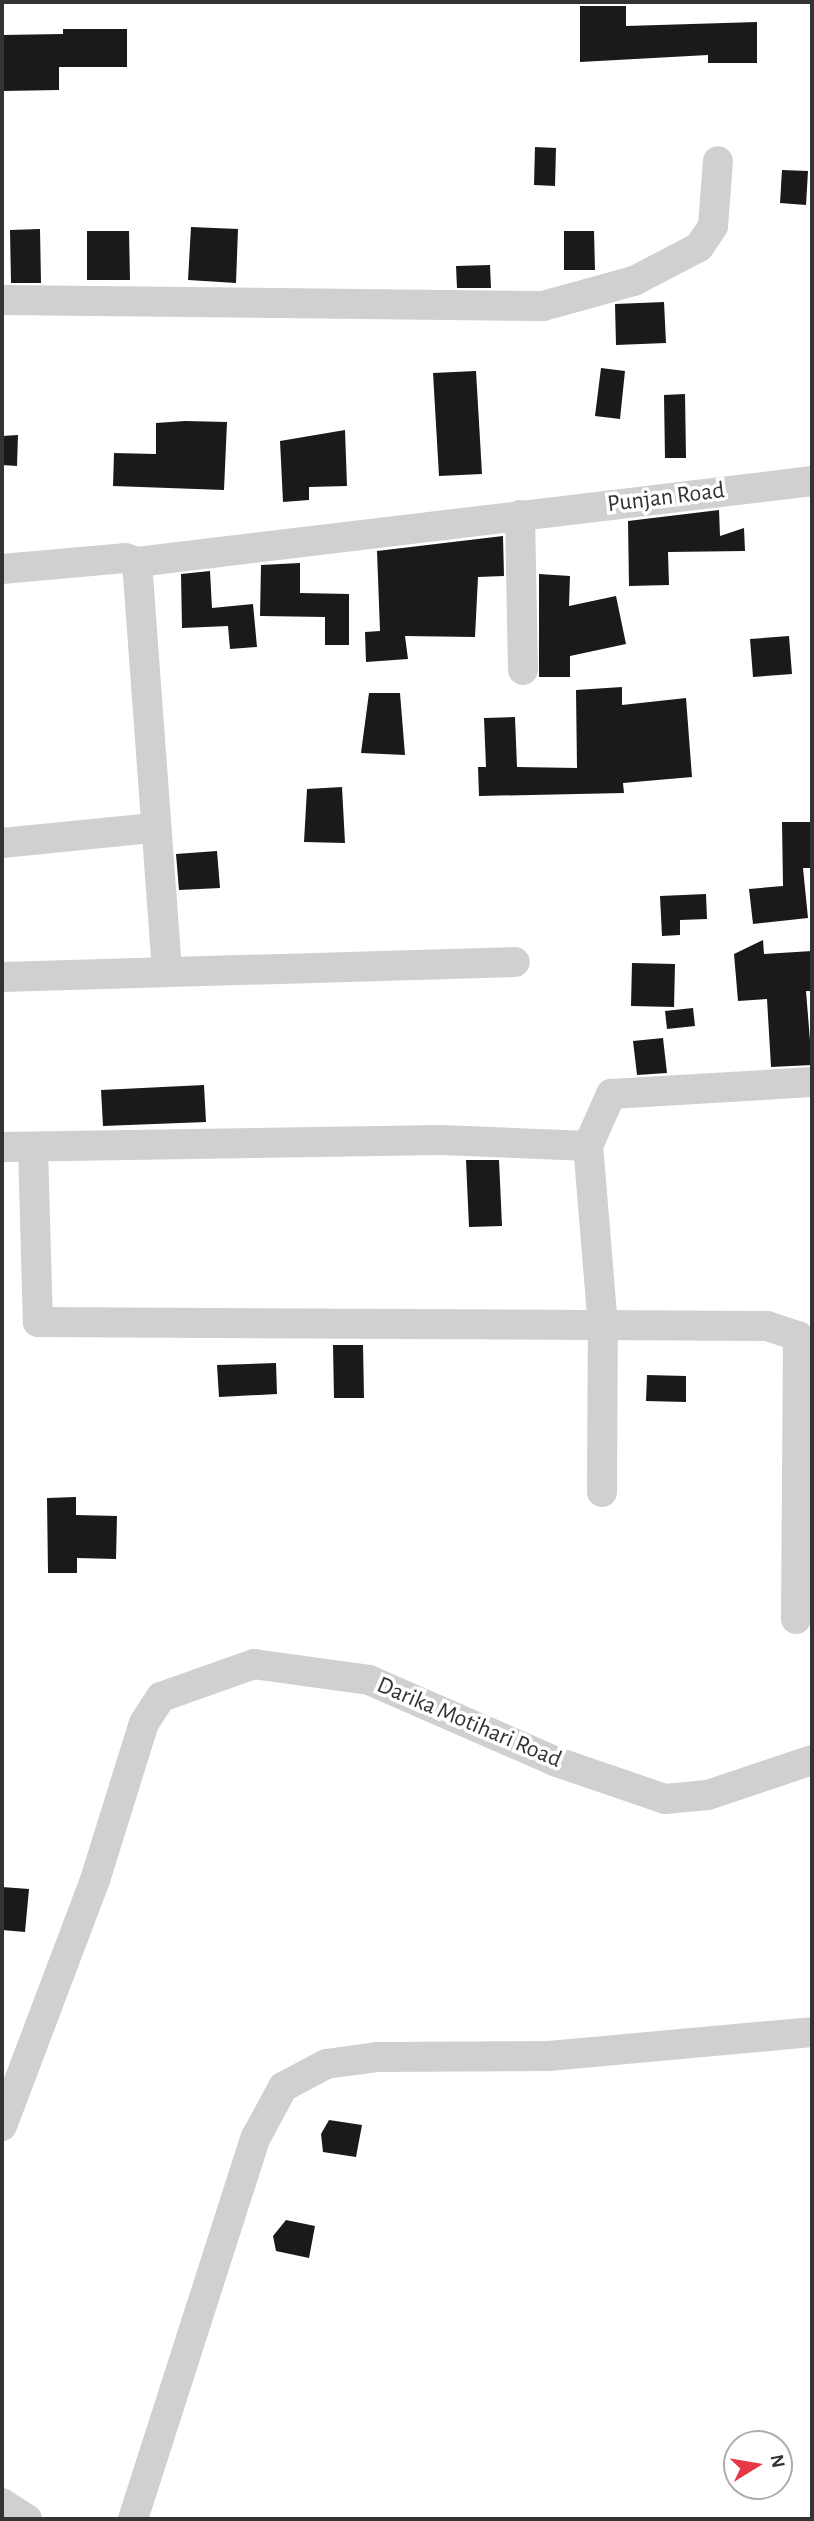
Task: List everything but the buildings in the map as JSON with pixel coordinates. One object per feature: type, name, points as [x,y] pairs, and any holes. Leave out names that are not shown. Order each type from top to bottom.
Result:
[{"type":"street","points":[[2,300],[544,306],[634,281],[699,247],[713,226],[718,161]]},
{"type":"street","name":"Punjan Road","points":[[2,569],[137,562],[812,481]]},
{"type":"street","points":[[520,515],[523,670]]},
{"type":"street","points":[[137,562],[153,828],[167,969]]},
{"type":"street","points":[[2,843],[153,828]]},
{"type":"street","points":[[2,977],[167,969],[195,975],[515,962]]},
{"type":"street","points":[[602,1492],[603,1327],[588,1146],[611,1094],[812,1082]]},
{"type":"street","points":[[2,1147],[441,1140],[588,1146]]},
{"type":"street","points":[[33,1147],[38,1322],[766,1326],[798,1336],[796,1619]]},
{"type":"street","name":"Darika Motihari Road","points":[[2,2126],[94,1880],[144,1723],[161,1697],[254,1664],[369,1679],[554,1761],[665,1798],[708,1795],[812,1760]]},
{"type":"street","points":[[133,2519],[256,2137],[283,2087],[326,2064],[377,2057],[549,2056],[812,2032]]}]
